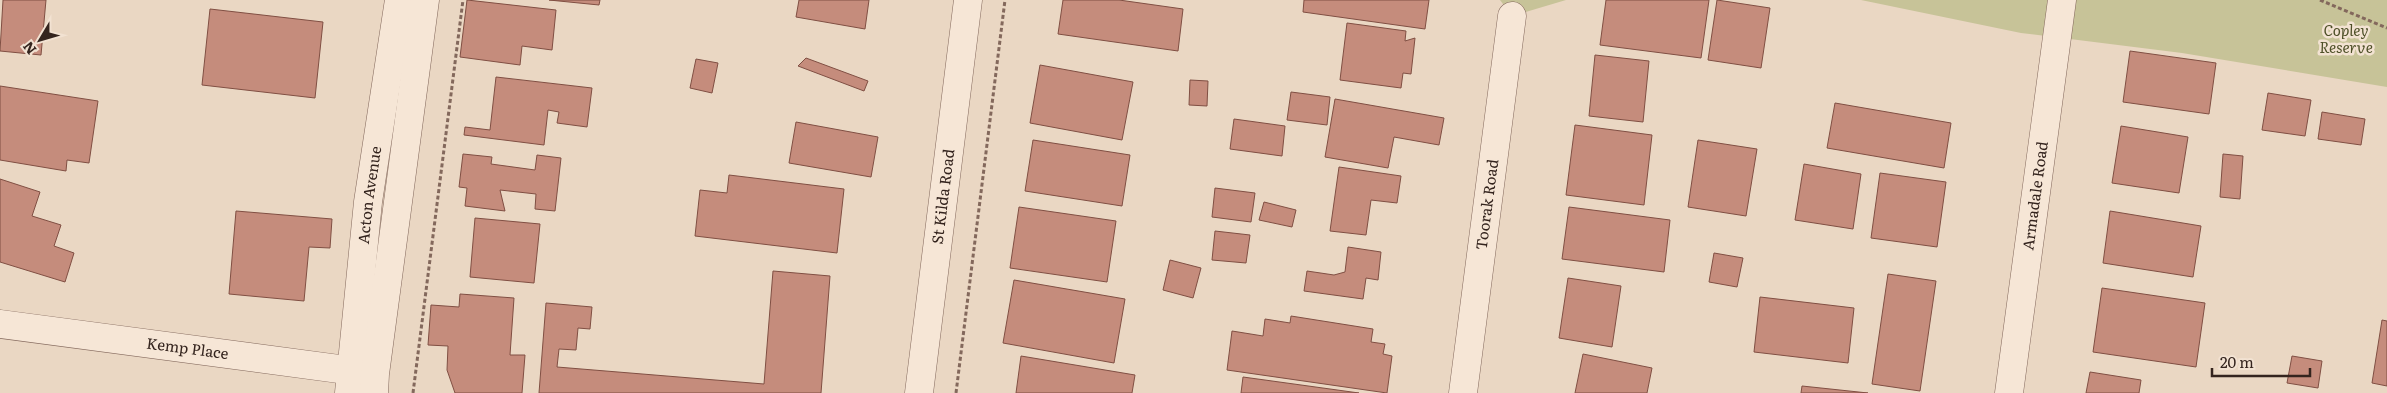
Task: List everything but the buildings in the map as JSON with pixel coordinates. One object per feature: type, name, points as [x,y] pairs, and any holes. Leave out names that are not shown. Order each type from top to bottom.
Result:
[{"type":"street","name":"Acton Avenue","points":[[362,383],[368,202],[400,0]]},
{"type":"street","name":"Acton Avenue","points":[[362,383],[425,0]]},
{"type":"street","name":"St Kilda Road","points":[[919,393],[968,0]]},
{"type":"street","name":"Armadale Road","points":[[2009,393],[2062,0]]},
{"type":"street","name":"Toorak Road","points":[[1463,393],[1512,16]]},
{"type":"street","name":"Kemp Place","points":[[0,324],[362,383]]},
{"type":"path","points":[[413,393],[462,0]]},
{"type":"path","points":[[956,393],[1005,0]]},
{"type":"path","points":[[2320,0],[2387,28]]},
{"type":"green space","points":[[1500,0],[1566,0],[1512,16]]},
{"type":"green space","name":"Copley Reserve","points":[[1861,0],[2387,0],[2387,87],[2182,53],[2021,33]]}]
